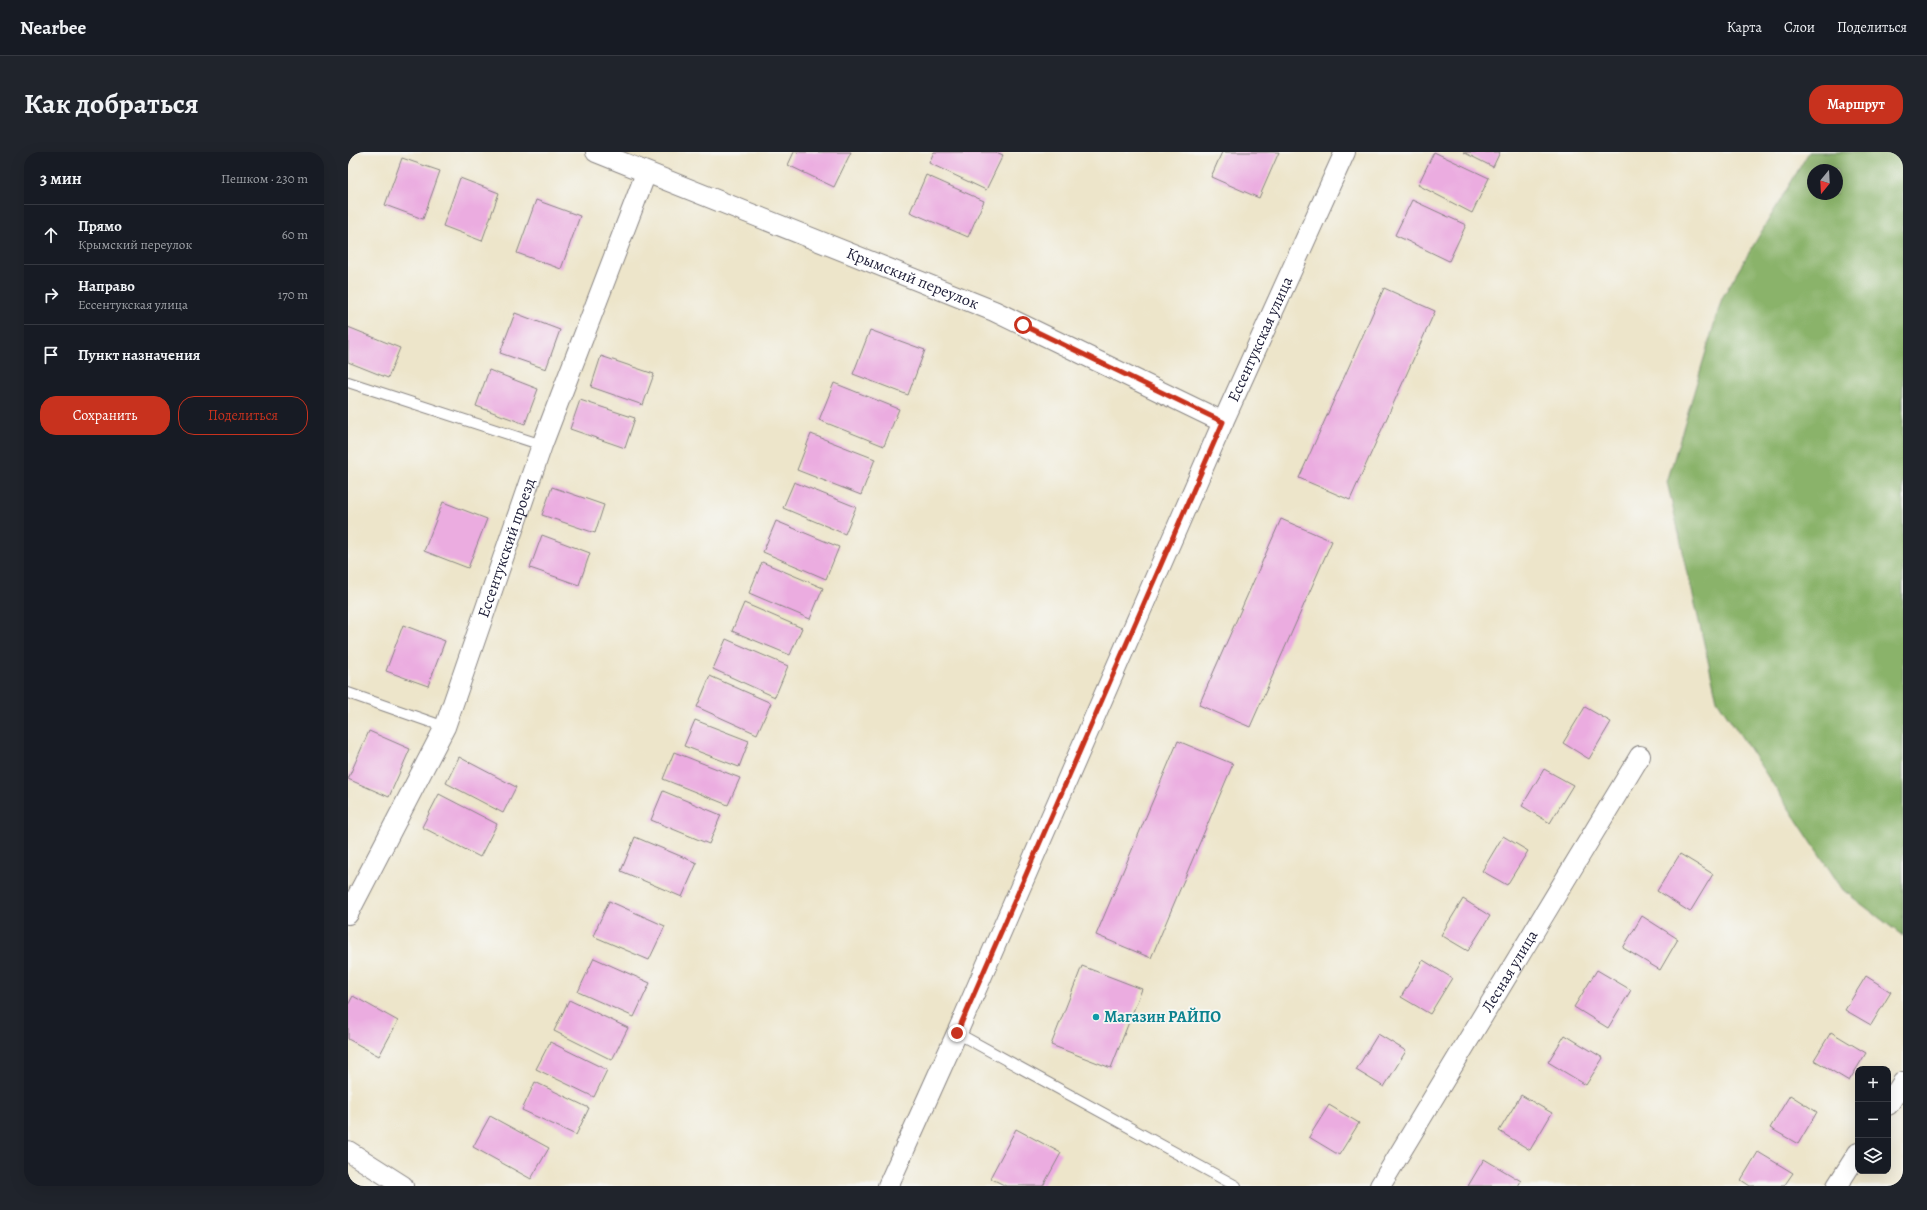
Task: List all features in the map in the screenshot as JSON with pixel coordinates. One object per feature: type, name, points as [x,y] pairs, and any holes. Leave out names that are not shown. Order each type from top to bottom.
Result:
[{"type":"street","name":"Крымский переулок","points":[[596,152],[994,311],[1223,422]]},
{"type":"street","name":"Ессентукская улица","points":[[888,1186],[957,1033],[1223,422],[1345,152]]},
{"type":"street","name":"Ессентукский проезд","points":[[348,914],[445,727],[542,445],[646,173]]},
{"type":"street","name":"Лесная улица","points":[[1380,1186],[1640,756]]},
{"type":"street","points":[[1890,1102],[1903,1082]]},
{"type":"street","points":[[348,1151],[403,1186]]},
{"type":"street","points":[[1837,1186],[1855,1158]]},
{"type":"lane","points":[[348,382],[542,445]]},
{"type":"lane","points":[[348,693],[445,727]]},
{"type":"lane","points":[[957,1033],[1236,1186]]},
{"type":"green space","points":[[1809,152],[1903,152],[1903,936],[1843,890],[1717,700],[1667,482],[1722,298]]},
{"type":"building","points":[[794,152],[851,152],[834,187],[788,165]]},
{"type":"building","points":[[934,152],[996,152],[1003,155],[986,190],[929,163]]},
{"type":"building","points":[[1222,152],[1279,152],[1259,198],[1211,177]]},
{"type":"building","points":[[1434,152],[1489,178],[1472,213],[1418,185]]},
{"type":"building","points":[[1463,152],[1500,152],[1493,167]]},
{"type":"building","points":[[402,158],[440,171],[423,219],[385,205]]},
{"type":"building","points":[[926,175],[984,201],[968,237],[910,212]]},
{"type":"building","points":[[460,178],[499,193],[482,241],[443,226]]},
{"type":"building","points":[[536,200],[580,216],[561,269],[517,253]]},
{"type":"building","points":[[1412,200],[1466,225],[1449,261],[1395,235]]},
{"type":"building","points":[[1384,288],[1435,311],[1350,500],[1299,478]]},
{"type":"building","points":[[515,313],[560,330],[546,369],[500,353]]},
{"type":"building","points":[[348,327],[400,348],[388,378],[348,362]]},
{"type":"building","points":[[870,330],[925,350],[908,395],[853,374]]},
{"type":"building","points":[[601,356],[654,374],[643,405],[591,387]]},
{"type":"building","points":[[489,370],[538,389],[525,424],[476,406]]},
{"type":"building","points":[[834,383],[899,409],[884,446],[819,420]]},
{"type":"building","points":[[580,400],[635,418],[625,448],[570,429]]},
{"type":"building","points":[[811,434],[875,459],[861,495],[797,470]]},
{"type":"building","points":[[794,482],[856,507],[845,534],[783,508]]},
{"type":"building","points":[[552,487],[604,505],[595,533],[542,515]]},
{"type":"building","points":[[443,502],[487,519],[468,568],[424,551]]},
{"type":"building","points":[[1281,519],[1332,541],[1250,727],[1199,705]]},
{"type":"building","points":[[776,521],[839,547],[826,579],[763,552]]},
{"type":"building","points":[[542,535],[590,553],[579,585],[530,568]]},
{"type":"building","points":[[762,562],[823,588],[810,619],[749,593]]},
{"type":"building","points":[[744,603],[802,628],[790,655],[732,631]]},
{"type":"building","points":[[403,625],[445,641],[428,686],[386,671]]},
{"type":"building","points":[[726,639],[788,666],[775,697],[713,669]]},
{"type":"building","points":[[710,676],[771,703],[757,734],[697,707]]},
{"type":"building","points":[[1585,707],[1611,722],[1589,759],[1563,743]]},
{"type":"building","points":[[695,720],[749,741],[739,767],[684,746]]},
{"type":"building","points":[[369,731],[410,749],[389,797],[348,779]]},
{"type":"building","points":[[1178,741],[1233,764],[1151,958],[1096,935]]},
{"type":"building","points":[[674,752],[740,778],[728,805],[663,779]]},
{"type":"building","points":[[459,757],[516,787],[503,813],[446,783]]},
{"type":"building","points":[[1544,769],[1573,785],[1550,823],[1522,806]]},
{"type":"building","points":[[663,791],[721,815],[709,844],[651,820]]},
{"type":"building","points":[[439,794],[497,824],[480,857],[422,827]]},
{"type":"building","points":[[1503,836],[1528,851],[1507,885],[1482,871]]},
{"type":"building","points":[[635,837],[697,863],[682,897],[621,871]]},
{"type":"building","points":[[1680,854],[1713,874],[1690,912],[1657,891]]},
{"type":"building","points":[[1463,899],[1490,916],[1468,951],[1441,935]]},
{"type":"building","points":[[609,901],[665,926],[649,960],[593,936]]},
{"type":"building","points":[[1642,916],[1678,939],[1660,970],[1623,948]]},
{"type":"building","points":[[594,958],[650,983],[634,1017],[578,992]]},
{"type":"building","points":[[1423,960],[1452,978],[1430,1014],[1401,997]]},
{"type":"building","name":"Магазин РАЙПО","points":[[1082,966],[1142,989],[1111,1068],[1051,1045]]},
{"type":"building","points":[[1597,970],[1631,990],[1608,1028],[1574,1007]]},
{"type":"building","points":[[1866,976],[1891,992],[1871,1025],[1845,1010]]},
{"type":"building","points":[[353,996],[398,1021],[379,1056],[348,1039],[348,1005]]},
{"type":"building","points":[[569,1000],[628,1028],[612,1060],[554,1031]]},
{"type":"building","points":[[1831,1032],[1866,1053],[1858,1066],[1855,1066],[1855,1071],[1849,1081],[1814,1060]]},
{"type":"building","points":[[1378,1034],[1406,1051],[1384,1087],[1356,1070]]},
{"type":"building","points":[[1565,1035],[1603,1058],[1586,1085],[1548,1062]]},
{"type":"building","points":[[550,1042],[607,1070],[594,1097],[536,1069]]},
{"type":"building","points":[[535,1082],[589,1108],[576,1135],[522,1110]]},
{"type":"building","points":[[1521,1095],[1552,1113],[1530,1150],[1499,1131]]},
{"type":"building","points":[[1790,1095],[1817,1112],[1798,1144],[1770,1128]]},
{"type":"building","points":[[1329,1105],[1359,1123],[1339,1155],[1309,1137]]},
{"type":"building","points":[[490,1116],[549,1148],[531,1179],[473,1147]]},
{"type":"building","points":[[1016,1129],[1061,1153],[1043,1186],[1006,1186],[990,1178]]},
{"type":"building","points":[[1758,1152],[1793,1173],[1784,1186],[1750,1186],[1741,1180]]},
{"type":"building","points":[[1484,1159],[1521,1181],[1518,1186],[1468,1186]]},
{"type":"place","name":"Магазин РАЙПО","points":[[1096,1017]]},
{"type":"route","points":[[957,1033],[1223,422],[1023,325]]}]
